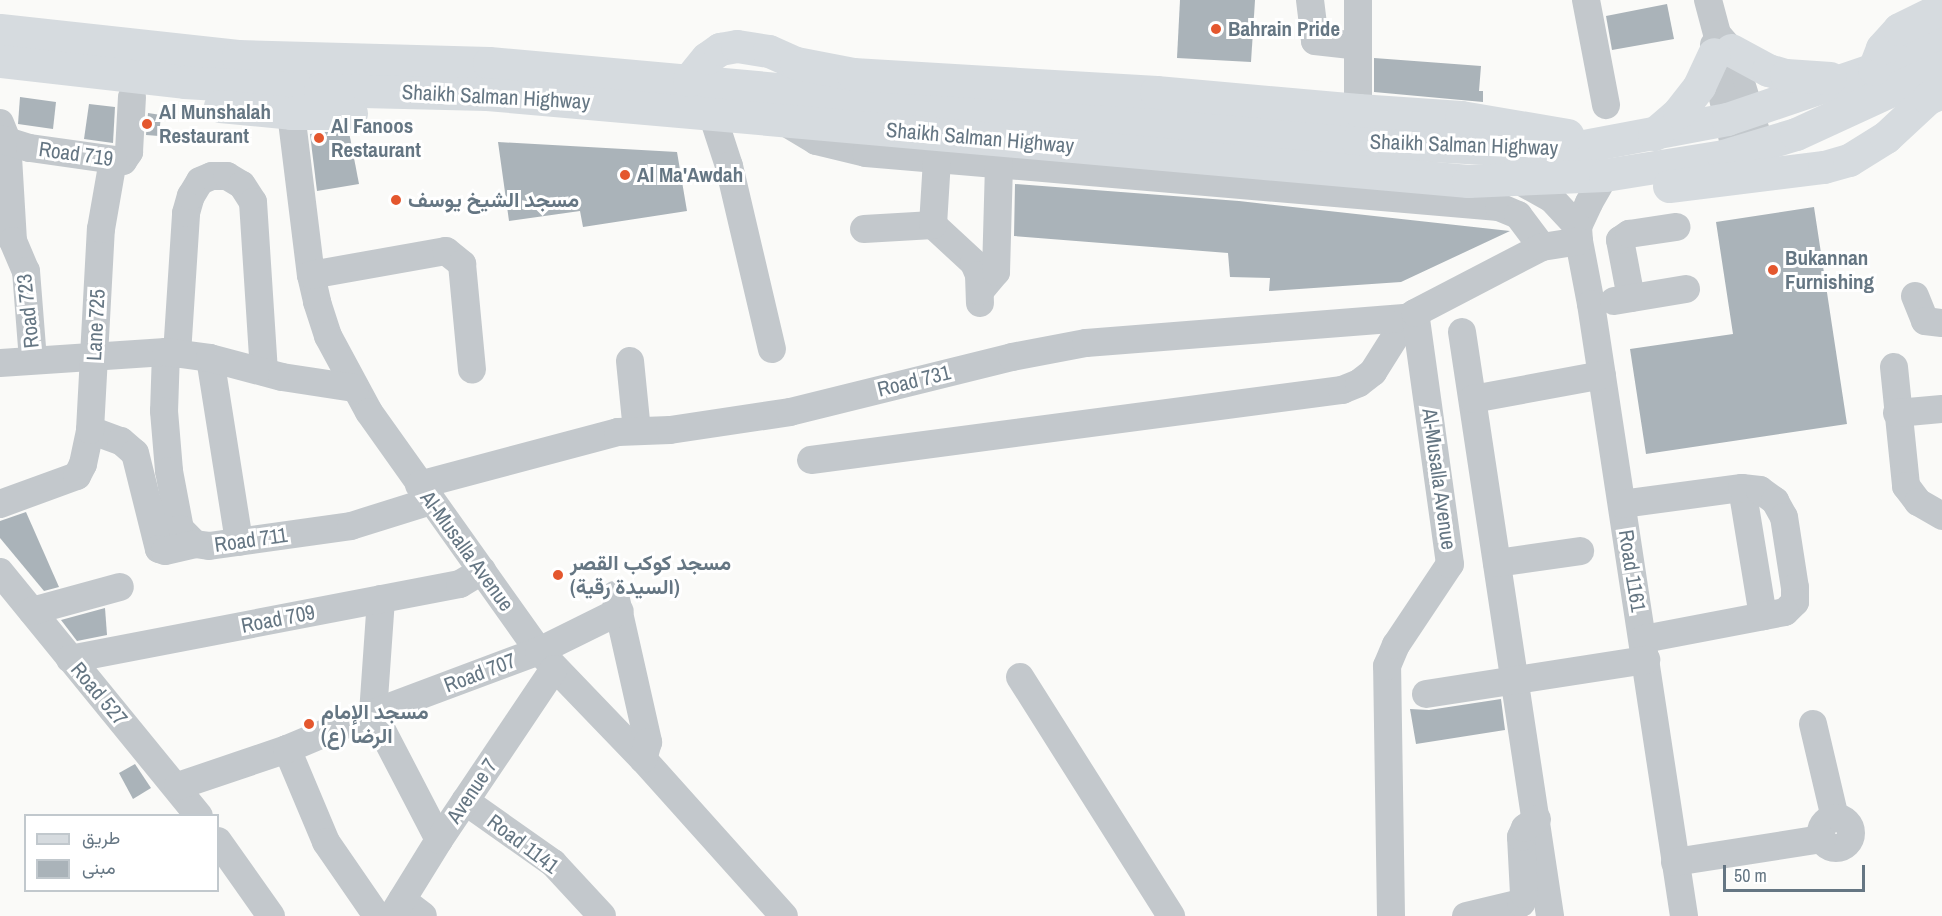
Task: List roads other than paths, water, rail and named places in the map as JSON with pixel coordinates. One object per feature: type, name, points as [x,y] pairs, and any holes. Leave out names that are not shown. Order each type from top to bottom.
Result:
[{"type":"main road","points":[[1874,69],[1882,48],[1899,29],[1942,8]]},
{"type":"main road","name":"Shaikh Salman Highway","points":[[0,30],[238,56],[489,63],[1357,141],[1516,150],[1568,150],[1739,115],[1874,69],[1942,34]]},
{"type":"main road","points":[[689,80],[707,58],[720,50],[737,46],[770,51],[796,63],[853,74],[1156,92],[1495,121],[1607,143]]},
{"type":"main road","points":[[1654,134],[1679,112],[1699,86],[1720,46],[1768,70],[1805,77],[1843,78]]},
{"type":"main road","name":"Shaikh Salman Highway","points":[[0,61],[59,69],[242,86],[487,94],[723,119],[783,121],[1468,181],[1605,175],[1748,149],[1796,134],[1942,67]]},
{"type":"main road","points":[[59,69],[100,88],[132,98],[291,112],[466,113],[673,129],[693,129],[723,119]]},
{"type":"main road","points":[[1605,175],[1675,186],[1824,167],[1849,160],[1886,137],[1928,98],[1942,93]]},
{"type":"main road","points":[[1796,134],[1886,137]]},
{"type":"street","points":[[1310,0],[1315,41],[1358,46]]},
{"type":"street","points":[[1358,0],[1358,110]]},
{"type":"street","points":[[1586,0],[1606,105]]},
{"type":"street","points":[[1708,0],[1748,149]]},
{"type":"street","name":"Road 719","points":[[2,134],[30,148],[123,161],[128,155],[132,98]]},
{"type":"street","name":"Al-Musalla Avenue","points":[[291,112],[311,275],[328,336],[355,387],[425,493],[547,660],[643,759],[784,916]]},
{"type":"street","points":[[723,119],[729,166],[772,349]]},
{"type":"street","points":[[783,121],[798,132],[832,146],[866,153],[1499,207],[1518,215],[1542,246]]},
{"type":"street","name":"Road 723","points":[[2,134],[7,224],[26,271],[33,360]]},
{"type":"street","points":[[933,225],[937,159]]},
{"type":"street","name":"Lane 725","points":[[0,504],[77,476],[83,464],[90,430],[101,229],[112,160]]},
{"type":"street","points":[[864,229],[933,225],[974,263],[979,275],[980,300],[996,272],[999,164]]},
{"type":"street","points":[[1579,234],[1589,203],[1605,175]]},
{"type":"street","name":"Road 711","points":[[264,372],[253,202],[242,185],[227,176],[212,176],[200,182],[191,196],[186,213],[164,411],[169,471],[180,529],[195,544],[209,546],[351,526],[425,493]]},
{"type":"street","points":[[1518,180],[1551,198],[1579,234]]},
{"type":"street","points":[[1631,298],[1619,248],[1622,237],[1676,227]]},
{"type":"street","points":[[811,460],[1342,390],[1359,383],[1373,372],[1411,316],[1542,246],[1579,234]]},
{"type":"street","name":"Road 1161","points":[[1579,234],[1684,916]]},
{"type":"street","points":[[311,275],[446,251],[462,264],[472,370]]},
{"type":"street","points":[[1591,304],[1686,289]]},
{"type":"street","points":[[1915,296],[1925,321],[1942,323]]},
{"type":"street","name":"Al-Musalla Avenue","points":[[1391,916],[1387,666],[1396,645],[1450,564],[1411,316]]},
{"type":"street","name":"Road 731","points":[[425,493],[618,432],[670,430],[790,412],[1012,357],[1086,343],[1411,316]]},
{"type":"street","points":[[1462,332],[1550,916]]},
{"type":"street","points":[[0,363],[95,355],[171,353],[210,358],[264,372],[355,387]]},
{"type":"street","points":[[210,358],[239,542]]},
{"type":"street","points":[[630,361],[637,431]]},
{"type":"street","points":[[1894,367],[1906,486],[1918,502],[1942,516]]},
{"type":"street","points":[[1473,399],[1602,375]]},
{"type":"street","points":[[1897,413],[1942,409]]},
{"type":"street","points":[[90,430],[121,441],[135,453],[159,549],[165,551],[195,544]]},
{"type":"street","points":[[1426,694],[1515,680],[1644,650],[1763,616],[1785,612],[1794,602],[1796,595],[1784,517],[1781,508],[1768,495],[1751,488],[1742,488],[1622,504]]},
{"type":"street","points":[[1497,563],[1580,551]]},
{"type":"street","name":"Road 709","points":[[70,659],[460,584],[482,571]]},
{"type":"street","name":"Road 527","points":[[0,572],[70,659],[178,786],[198,814]]},
{"type":"street","points":[[32,611],[120,587]]},
{"type":"street","points":[[381,599],[373,713],[439,840]]},
{"type":"street","name":"Road 707","points":[[178,786],[287,749],[373,713],[547,660],[617,602],[648,742],[643,759]]},
{"type":"street","name":"Avenue 7","points":[[406,911],[439,840],[465,801],[547,660]]},
{"type":"street","points":[[1020,677],[1171,916]]},
{"type":"street","points":[[1675,862],[1828,829],[1813,724]]},
{"type":"street","points":[[287,749],[326,842],[377,916]]},
{"type":"street","name":"Road 1141","points":[[465,801],[553,863],[602,916]]},
{"type":"street","points":[[1466,916],[1521,903],[1524,894],[1521,837],[1525,828],[1537,819]]},
{"type":"street","points":[[219,842],[272,916]]},
{"type":"place","name":"Bahrain Pride","points":[[1216,29]]},
{"type":"place","name":"Al Munshalah Restaurant","points":[[147,124]]},
{"type":"place","name":"Al Fanoos Restaurant","points":[[319,138]]},
{"type":"place","name":"Al Ma'Awdah","points":[[625,175]]},
{"type":"place","name":"مسجد الشيخ يوسف","points":[[396,200]]},
{"type":"place","name":"Bukannan Furnishing","points":[[1773,270]]},
{"type":"place","name":"مسجد كوكب القصر (السيدة رقية)","points":[[558,575]]},
{"type":"place","name":"مسجد الإمام الرضا (ع)","points":[[309,724]]}]
